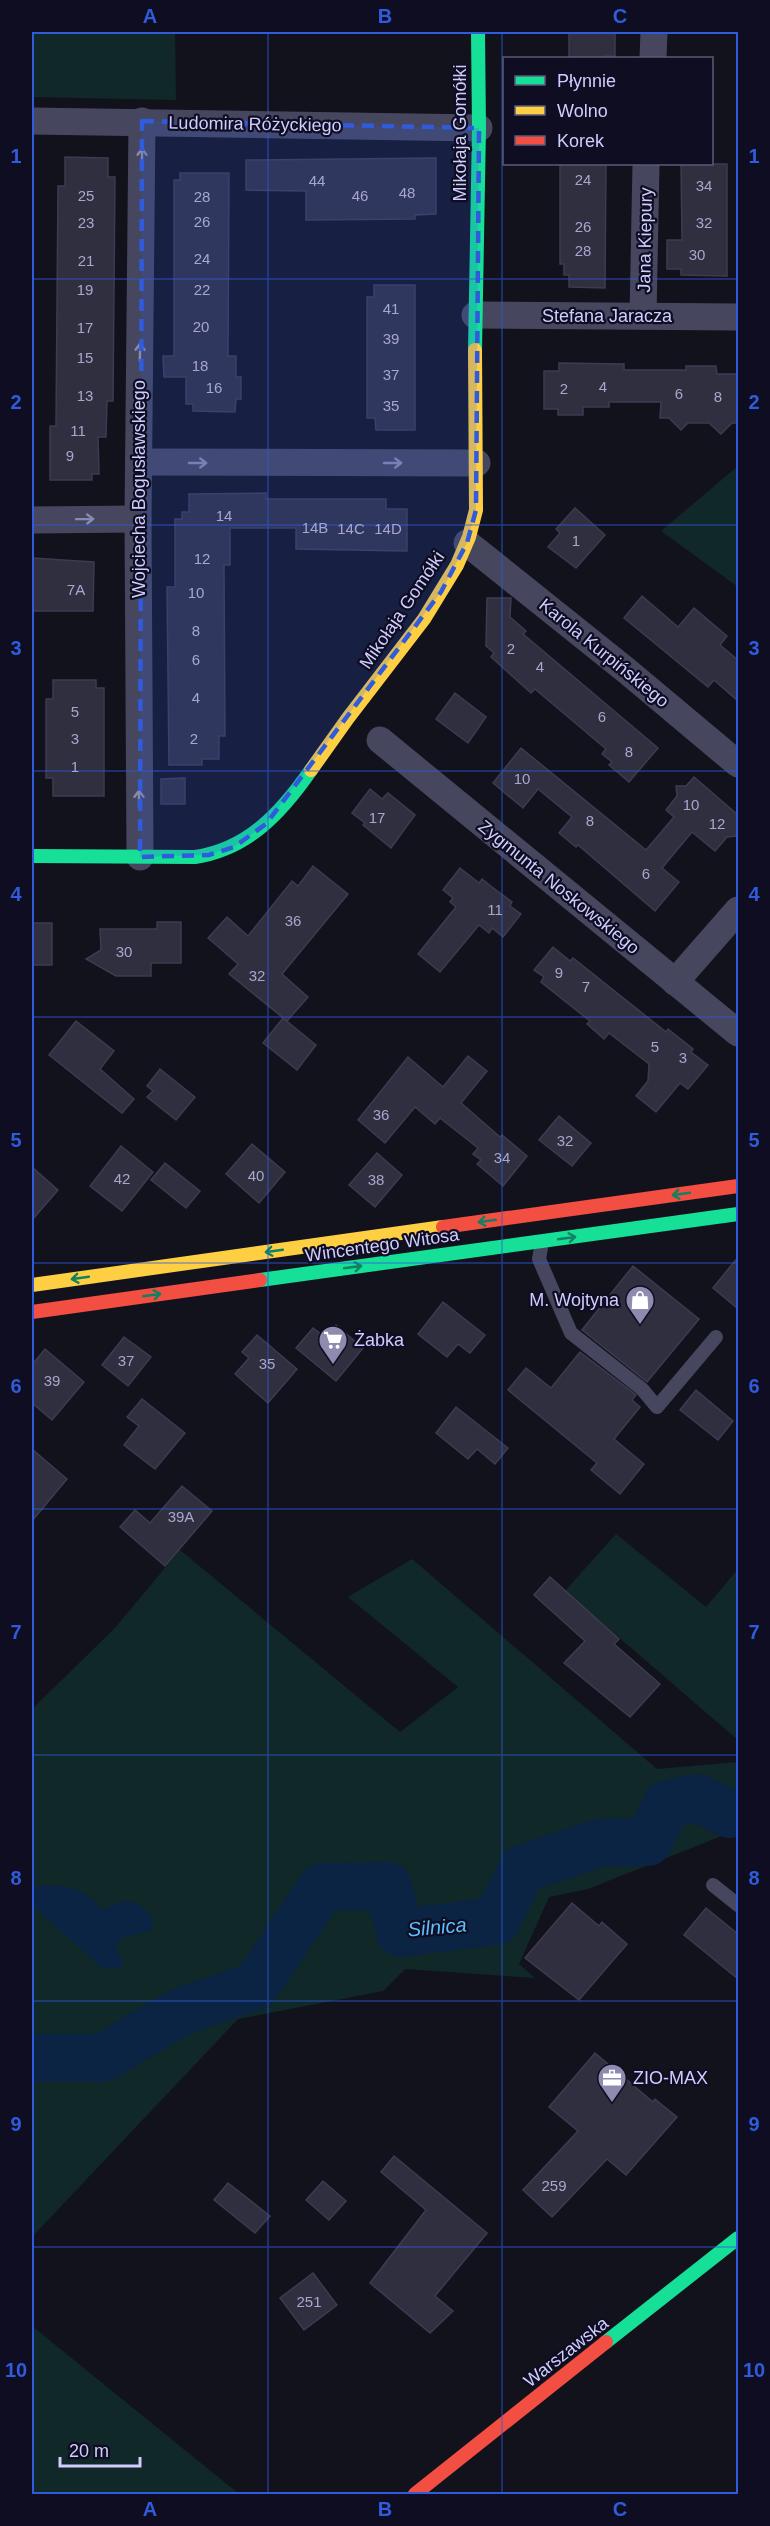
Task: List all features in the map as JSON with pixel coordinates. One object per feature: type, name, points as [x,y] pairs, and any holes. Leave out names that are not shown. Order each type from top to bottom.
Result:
[{"type":"main road","name":"Mikołaja Gomółki","points":[[32,856],[209,855],[234,847],[266,824],[283,806],[427,613],[467,543],[476,510],[475,315],[479,128],[478,32]]},
{"type":"main road","name":"Wincentego Witosa","points":[[32,1285],[738,1186]]},
{"type":"main road","name":"Wincentego Witosa","points":[[32,1312],[738,1214]]},
{"type":"main road","name":"Warszawska","points":[[415,2494],[738,2238]]},
{"type":"street","points":[[653,57],[654,32]]},
{"type":"street","name":"Ludomira Różyckiego","points":[[32,121],[479,128]]},
{"type":"street","name":"Wojciecha Bogusławskiego","points":[[140,857],[138,519],[142,121]]},
{"type":"street","name":"Jana Kiepury","points":[[643,316],[646,165]]},
{"type":"street","name":"Stefana Jaracza","points":[[475,315],[738,317]]},
{"type":"street","points":[[139,462],[477,463]]},
{"type":"street","points":[[32,520],[138,519]]},
{"type":"street","name":"Karola Kurpińskiego","points":[[467,543],[602,651],[738,765]]},
{"type":"street","name":"Zygmunta Noskowskiego","points":[[380,740],[738,1033]]},
{"type":"street","points":[[675,982],[738,910]]},
{"type":"lane","points":[[538,1214],[542,1241],[539,1259],[571,1334],[642,1389],[657,1407],[716,1337]]},
{"type":"lane","points":[[713,1885],[738,1905]]},
{"type":"highlighted area","points":[[142,121],[479,128],[476,510],[467,543],[441,592],[266,824],[234,847],[209,855],[140,857]]},
{"type":"green space","points":[[32,32],[175,32],[176,100],[32,97]]},
{"type":"green space","points":[[738,466],[738,587],[661,531]]},
{"type":"green space","points":[[616,1534],[706,1607],[738,1569],[738,1740],[565,1591]]},
{"type":"green space","points":[[180,1550],[400,1732],[458,1687],[348,1597],[412,1559],[657,1769],[738,1762],[738,1836],[732,1832],[588,1889],[549,1897],[519,1964],[535,1978],[405,1969],[383,1991],[238,2019],[32,2237],[32,2068],[102,2068],[87,2055],[40,2043],[32,2044],[32,1709],[114,1629]]},
{"type":"green space","points":[[32,2326],[239,2494],[32,2494]]},
{"type":"water","points":[[42,1885],[67,1887],[83,1893],[90,1897],[100,1909],[121,1902],[132,1902],[145,1910],[153,1919],[152,1930],[129,1936],[117,1944],[117,1951],[125,1962],[120,1967],[114,1969],[101,1967],[38,1911],[32,1899],[32,1888]]},
{"type":"building","points":[[569,32],[615,32],[615,56],[569,57]]},
{"type":"building","points":[[65,157],[108,158],[108,177],[115,177],[113,401],[107,401],[106,437],[98,437],[99,474],[92,474],[92,480],[50,480],[50,426],[56,426],[58,186],[65,186]]},
{"type":"building","points":[[436,158],[436,214],[415,215],[415,219],[306,220],[306,191],[246,190],[246,160]]},
{"type":"building","points":[[727,164],[727,276],[681,275],[681,269],[667,269],[667,240],[682,240],[681,165]]},
{"type":"building","points":[[560,165],[606,165],[605,288],[569,287],[569,275],[564,275],[564,264],[560,264]]},
{"type":"building","points":[[180,173],[229,173],[228,356],[236,356],[236,377],[241,377],[241,399],[236,399],[235,412],[193,411],[193,404],[186,404],[186,377],[164,377],[163,356],[174,356],[174,180],[180,180]]},
{"type":"building","points":[[374,285],[415,285],[415,430],[376,430],[375,418],[367,418],[367,297],[374,297]]},
{"type":"building","points":[[559,363],[624,364],[624,370],[686,370],[686,366],[716,366],[717,374],[738,374],[738,423],[732,423],[721,434],[709,423],[688,423],[681,430],[669,418],[660,418],[661,402],[609,402],[609,407],[583,407],[583,415],[558,415],[558,409],[544,409],[544,371],[559,371]]},
{"type":"building","points":[[266,493],[266,499],[386,499],[386,509],[407,509],[407,551],[296,549],[296,528],[230,528],[230,565],[224,565],[225,736],[219,736],[219,759],[202,759],[202,765],[169,765],[167,587],[175,587],[175,519],[182,519],[182,512],[189,512],[189,494]]},
{"type":"building","points":[[575,508],[605,535],[576,568],[548,547],[560,533],[556,529]]},
{"type":"building","points":[[32,558],[94,562],[93,611],[32,611]]},
{"type":"building","points":[[642,596],[678,627],[694,608],[727,636],[720,645],[738,660],[738,701],[714,680],[708,687],[624,618]]},
{"type":"building","points":[[487,598],[511,598],[510,617],[526,631],[523,634],[658,748],[629,782],[609,765],[612,762],[602,754],[606,749],[535,689],[531,693],[491,657],[494,653],[486,646]]},
{"type":"building","points":[[53,680],[96,680],[96,688],[104,688],[104,796],[53,796],[53,778],[46,778],[46,699],[53,699]]},
{"type":"building","points":[[455,693],[486,717],[468,743],[436,719]]},
{"type":"building","points":[[521,748],[646,850],[674,817],[666,810],[677,796],[676,786],[686,786],[694,777],[738,815],[736,836],[727,837],[715,851],[692,832],[662,868],[679,882],[655,911],[578,845],[576,847],[559,833],[572,817],[538,789],[523,808],[493,783]]},
{"type":"building","points":[[185,778],[185,804],[161,804],[161,779]]},
{"type":"building","points":[[370,789],[382,799],[388,793],[415,815],[391,848],[352,813]]},
{"type":"building","points":[[313,866],[348,894],[282,974],[308,997],[287,1021],[229,974],[238,964],[208,938],[227,917],[248,936],[292,881],[298,886]]},
{"type":"building","points":[[460,868],[479,883],[482,879],[512,902],[510,906],[521,914],[503,937],[492,928],[489,933],[479,925],[440,972],[418,954],[456,907],[450,902],[453,898],[443,890]]},
{"type":"building","points":[[157,922],[181,922],[181,963],[151,963],[151,976],[116,976],[86,959],[101,950],[100,929],[157,929]]},
{"type":"building","points":[[32,923],[52,923],[52,965],[32,965]]},
{"type":"building","points":[[553,947],[570,961],[573,958],[666,1032],[668,1029],[693,1049],[691,1052],[708,1065],[688,1089],[680,1083],[656,1112],[636,1096],[648,1081],[649,1064],[609,1033],[604,1039],[587,1024],[590,1021],[541,982],[544,977],[534,970]]},
{"type":"building","points":[[283,1018],[316,1045],[297,1070],[263,1043]]},
{"type":"building","points":[[76,1021],[114,1051],[100,1069],[134,1099],[122,1113],[49,1055]]},
{"type":"building","points":[[468,1056],[487,1071],[461,1103],[500,1137],[502,1135],[527,1156],[503,1186],[477,1164],[481,1160],[473,1154],[478,1148],[440,1118],[435,1124],[415,1107],[385,1143],[358,1120],[408,1057],[443,1087]]},
{"type":"building","points":[[160,1069],[195,1097],[176,1120],[147,1097],[153,1091],[147,1086]]},
{"type":"building","points":[[559,1116],[591,1143],[572,1166],[539,1140]]},
{"type":"building","points":[[252,1144],[285,1172],[259,1203],[226,1174]]},
{"type":"building","points":[[121,1146],[153,1172],[122,1211],[90,1186]]},
{"type":"building","points":[[377,1153],[402,1175],[375,1207],[349,1185]]},
{"type":"building","points":[[165,1163],[200,1191],[186,1208],[151,1180]]},
{"type":"building","points":[[32,1167],[58,1190],[32,1220]]},
{"type":"building","points":[[738,1257],[738,1309],[713,1288]]},
{"type":"building","name":"M. Wojtyna","points":[[633,1266],[699,1319],[647,1382],[582,1330]]},
{"type":"building","points":[[443,1302],[485,1335],[470,1353],[458,1344],[447,1357],[418,1334]]},
{"type":"building","name":"Żabka","points":[[336,1325],[363,1348],[336,1381],[296,1348],[313,1328],[326,1338]]},
{"type":"building","points":[[257,1335],[297,1369],[268,1403],[235,1374],[249,1358],[242,1352]]},
{"type":"building","points":[[124,1337],[151,1357],[128,1386],[102,1365]]},
{"type":"building","points":[[45,1349],[84,1382],[52,1420],[32,1403],[32,1365]]},
{"type":"building","points":[[580,1352],[636,1395],[632,1400],[640,1407],[614,1439],[644,1464],[620,1494],[591,1470],[597,1463],[508,1390],[526,1368],[551,1388]]},
{"type":"building","points":[[696,1390],[733,1421],[718,1440],[680,1410]]},
{"type":"building","points":[[142,1399],[185,1433],[155,1469],[124,1445],[139,1426],[127,1417]]},
{"type":"building","points":[[456,1407],[508,1448],[495,1464],[477,1449],[468,1459],[436,1433]]},
{"type":"building","points":[[32,1449],[67,1479],[32,1521]]},
{"type":"building","points":[[182,1486],[212,1511],[165,1566],[120,1527],[135,1510],[150,1523]]},
{"type":"building","points":[[550,1577],[619,1639],[614,1644],[660,1684],[630,1717],[564,1663],[585,1641],[534,1595]]},
{"type":"building","points":[[572,1903],[599,1926],[602,1922],[627,1944],[579,2000],[525,1958]]},
{"type":"building","points":[[706,1908],[738,1934],[738,1979],[684,1935]]},
{"type":"building","points":[[595,2053],[653,2102],[655,2099],[677,2117],[626,2175],[607,2159],[552,2217],[523,2190],[578,2131],[549,2107]]},
{"type":"building","points":[[394,2156],[487,2233],[435,2296],[453,2311],[430,2333],[370,2283],[426,2210],[381,2172]]},
{"type":"building","points":[[323,2181],[346,2201],[329,2220],[306,2200]]},
{"type":"building","points":[[228,2183],[270,2216],[255,2233],[214,2200]]},
{"type":"building","points":[[313,2273],[337,2305],[304,2330],[280,2298]]},
{"type":"waterway","name":"Silnica","points":[[32,2058],[102,2058],[182,2011],[256,1986],[322,1887],[388,1886],[400,1933],[496,1921],[522,1869],[599,1843],[648,1842],[667,1804],[698,1798],[729,1814],[738,1812]]},
{"type":"traffic: fast","points":[[475,350],[479,128],[478,32]]},
{"type":"traffic: fast","points":[[32,856],[195,857],[214,853],[231,846],[262,827],[288,801],[311,770]]},
{"type":"traffic: fast","points":[[260,1280],[738,1214]]},
{"type":"traffic: fast","points":[[606,2342],[738,2238]]},
{"type":"traffic: slow","points":[[311,770],[424,619],[457,565],[469,537],[476,510],[475,350]]},
{"type":"traffic: slow","points":[[32,1285],[443,1227]]},
{"type":"traffic: jam","points":[[443,1227],[738,1186]]},
{"type":"traffic: jam","points":[[32,1312],[260,1280]]},
{"type":"traffic: jam","points":[[415,2494],[606,2342]]},
{"type":"place","name":"M. Wojtyna","points":[[640,1326]]},
{"type":"place","name":"Żabka","points":[[333,1366]]},
{"type":"place","name":"ZIO-MAX","points":[[612,2104]]}]
